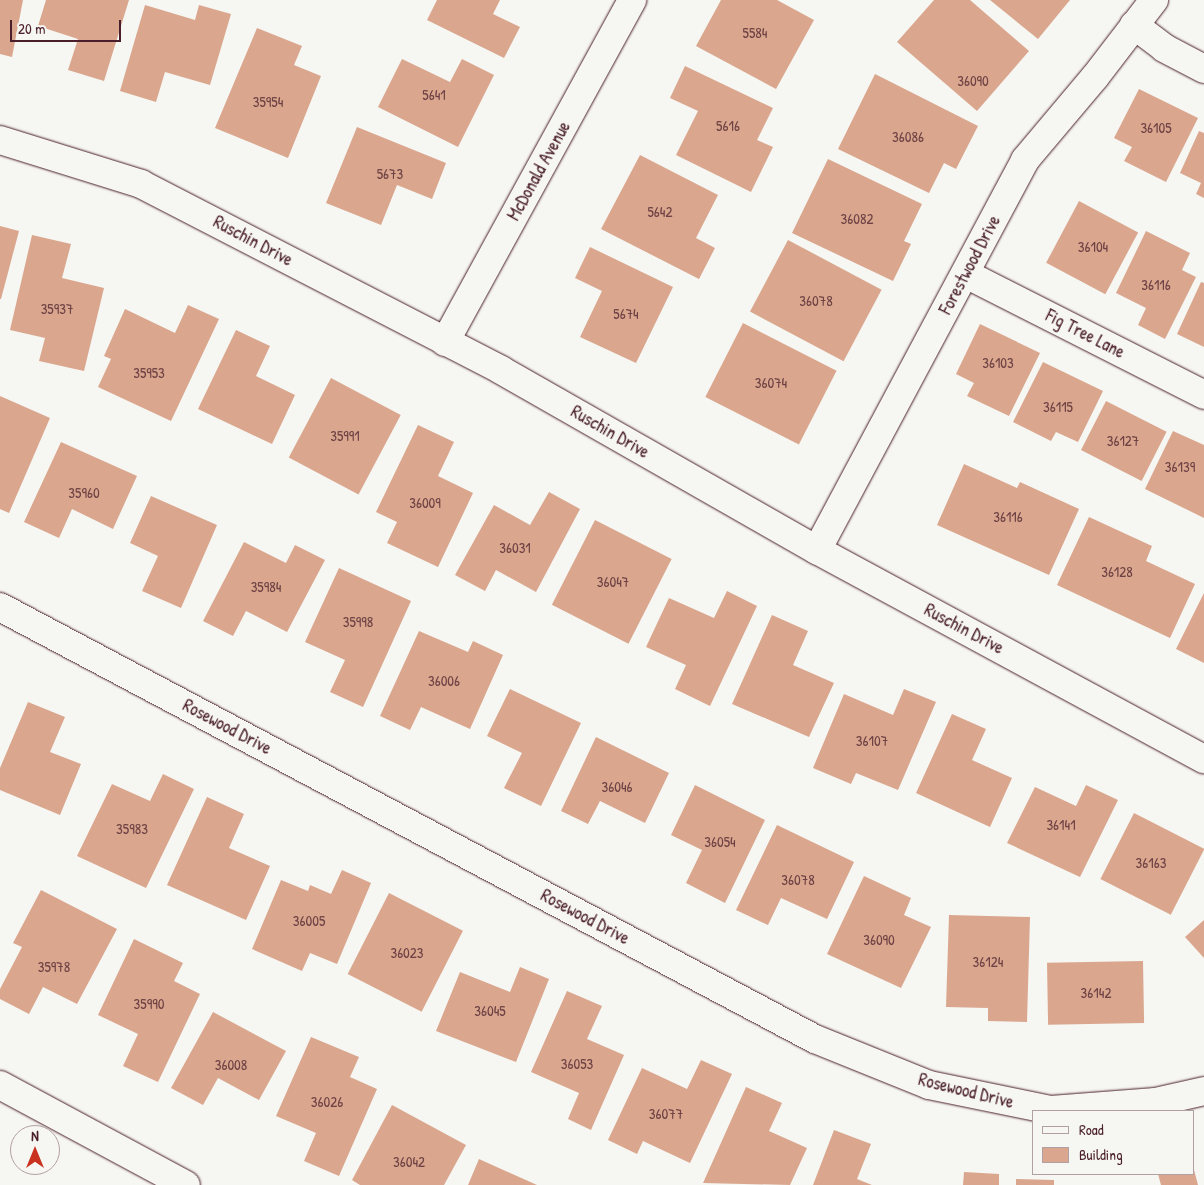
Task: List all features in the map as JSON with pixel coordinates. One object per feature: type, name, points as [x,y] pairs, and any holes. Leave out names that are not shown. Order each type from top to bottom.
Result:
[{"type":"street","name":"McDonald Avenue","points":[[446,342],[632,0]]},
{"type":"street","name":"Forestwood Drive","points":[[817,550],[835,511],[966,274],[1025,160],[1154,0]]},
{"type":"street","points":[[1134,25],[1164,48],[1204,69]]},
{"type":"street","name":"Ruschin Drive","points":[[0,140],[141,184],[510,375],[817,550],[1204,759]]},
{"type":"street","name":"Fig Tree Lane","points":[[966,274],[1204,395]]},
{"type":"street","name":"Rosewood Drive","points":[[0,607],[815,1039],[929,1085],[1051,1110],[1156,1102],[1204,1091]]},
{"type":"street","points":[[0,1085],[186,1185]]},
{"type":"building","points":[[0,0],[23,0],[12,57],[0,54]]},
{"type":"building","points":[[46,0],[129,0],[104,81],[68,70],[78,39],[38,26]]},
{"type":"building","points":[[437,0],[500,0],[493,14],[520,27],[504,58],[427,20]]},
{"type":"building","points":[[721,0],[777,0],[814,20],[776,89],[696,46]]},
{"type":"building","points":[[934,0],[970,0],[1029,51],[977,111],[897,42]]},
{"type":"building","points":[[990,0],[1070,0],[1038,39]]},
{"type":"building","points":[[145,5],[195,20],[199,5],[231,14],[210,85],[165,72],[156,102],[120,91]]},
{"type":"building","points":[[257,28],[302,46],[294,65],[321,76],[288,158],[215,128]]},
{"type":"building","points":[[402,59],[450,82],[462,59],[494,75],[458,147],[378,107]]},
{"type":"building","points":[[685,66],[773,108],[757,140],[773,147],[751,192],[676,155],[698,111],[670,98]]},
{"type":"building","points":[[875,74],[978,126],[956,169],[944,163],[929,193],[838,149]]},
{"type":"building","points":[[1139,89],[1198,118],[1166,182],[1124,161],[1132,147],[1114,138]]},
{"type":"building","points":[[357,127],[446,163],[432,199],[397,185],[381,225],[326,203]]},
{"type":"building","points":[[1199,131],[1204,133],[1204,198],[1196,194],[1201,183],[1180,173]]},
{"type":"building","points":[[640,155],[718,195],[696,238],[715,248],[699,279],[601,229]]},
{"type":"building","points":[[828,159],[922,204],[904,241],[911,244],[893,281],[792,233]]},
{"type":"building","points":[[1079,201],[1138,232],[1105,294],[1046,263]]},
{"type":"building","points":[[0,226],[19,231],[1,299],[0,299]]},
{"type":"building","points":[[1146,231],[1190,253],[1182,270],[1196,277],[1165,339],[1138,325],[1146,308],[1116,293]]},
{"type":"building","points":[[32,235],[71,244],[62,278],[104,288],[84,371],[39,361],[45,338],[10,330]]},
{"type":"building","points":[[788,240],[882,290],[844,361],[750,312]]},
{"type":"building","points":[[590,247],[673,287],[636,363],[580,337],[602,291],[575,278]]},
{"type":"building","points":[[1201,282],[1204,283],[1204,347],[1177,334]]},
{"type":"building","points":[[188,305],[219,319],[171,421],[98,387],[111,359],[104,356],[125,309],[175,333]]},
{"type":"building","points":[[743,323],[837,371],[799,445],[705,397]]},
{"type":"building","points":[[980,324],[1040,353],[1009,416],[967,396],[974,383],[956,374]]},
{"type":"building","points":[[236,330],[270,346],[256,376],[295,395],[272,444],[198,409]]},
{"type":"building","points":[[1043,362],[1103,391],[1078,442],[1056,432],[1051,441],[1013,422]]},
{"type":"building","points":[[331,378],[401,415],[359,495],[289,457]]},
{"type":"building","points":[[0,396],[50,418],[9,513],[0,509]]},
{"type":"building","points":[[1106,401],[1167,432],[1142,481],[1081,450]]},
{"type":"building","points":[[418,425],[454,442],[438,476],[473,493],[438,567],[387,543],[397,522],[376,512]]},
{"type":"building","points":[[1173,431],[1204,445],[1204,518],[1145,489]]},
{"type":"building","points":[[61,442],[137,476],[113,529],[72,509],[59,538],[24,522]]},
{"type":"building","points":[[964,464],[1017,488],[1020,482],[1079,509],[1049,575],[937,525]]},
{"type":"building","points":[[549,492],[580,509],[536,592],[496,570],[485,591],[455,575],[494,505],[530,525]]},
{"type":"building","points":[[151,496],[217,525],[181,608],[142,591],[158,556],[130,543]]},
{"type":"building","points":[[1089,517],[1152,546],[1146,561],[1195,584],[1170,638],[1057,585]]},
{"type":"building","points":[[595,520],[672,559],[628,644],[552,605]]},
{"type":"building","points":[[244,542],[286,563],[295,545],[325,560],[287,632],[246,611],[233,636],[203,621]]},
{"type":"building","points":[[339,568],[411,601],[363,707],[330,692],[345,660],[305,642]]},
{"type":"building","points":[[727,591],[757,606],[710,706],[675,689],[686,665],[646,647],[669,598],[714,618]]},
{"type":"building","points":[[1204,593],[1204,663],[1176,649]]},
{"type":"building","points":[[772,615],[808,631],[793,665],[834,683],[809,737],[732,704]]},
{"type":"building","points":[[419,631],[468,652],[473,641],[503,655],[470,729],[421,707],[410,730],[380,716]]},
{"type":"building","points":[[510,689],[581,723],[541,806],[504,788],[522,753],[487,736]]},
{"type":"building","points":[[904,689],[936,702],[898,790],[856,773],[851,784],[813,768],[844,694],[893,715]]},
{"type":"building","points":[[28,702],[65,717],[50,752],[81,764],[60,815],[0,790],[0,768]]},
{"type":"building","points":[[952,714],[986,729],[972,760],[1012,778],[990,827],[916,793]]},
{"type":"building","points":[[596,737],[669,773],[645,823],[600,801],[588,824],[561,811]]},
{"type":"building","points":[[163,774],[194,789],[146,888],[77,856],[112,784],[150,801]]},
{"type":"building","points":[[695,785],[765,820],[725,903],[686,883],[702,850],[671,835]]},
{"type":"building","points":[[1086,785],[1118,800],[1080,877],[1007,843],[1035,787],[1076,806]]},
{"type":"building","points":[[207,797],[244,814],[229,848],[270,866],[246,920],[167,885]]},
{"type":"building","points":[[1134,813],[1204,849],[1171,915],[1100,879]]},
{"type":"building","points":[[777,825],[854,862],[827,919],[781,898],[768,925],[736,910]]},
{"type":"building","points":[[342,870],[371,883],[337,964],[310,953],[302,971],[252,949],[281,880],[308,891],[310,885],[331,894]]},
{"type":"building","points":[[864,876],[911,898],[904,915],[931,927],[901,988],[827,954]]},
{"type":"building","points":[[41,890],[117,929],[77,1004],[43,987],[29,1014],[0,999],[0,989],[22,947],[13,943]]},
{"type":"building","points":[[389,893],[463,931],[422,1012],[348,974]]},
{"type":"building","points":[[949,915],[1030,917],[1027,1022],[988,1021],[988,1008],[946,1007]]},
{"type":"building","points":[[1204,920],[1204,958],[1185,937]]},
{"type":"building","points":[[134,939],[183,963],[174,981],[200,994],[158,1082],[123,1066],[138,1034],[98,1015]]},
{"type":"building","points":[[1143,961],[1144,1023],[1048,1025],[1047,963]]},
{"type":"building","points":[[520,967],[549,979],[516,1062],[436,1031],[460,972],[510,992]]},
{"type":"building","points":[[567,991],[602,1006],[587,1039],[624,1055],[591,1130],[568,1119],[579,1093],[531,1072]]},
{"type":"building","points":[[213,1012],[286,1051],[259,1100],[218,1078],[203,1105],[171,1088]]},
{"type":"building","points":[[311,1037],[359,1057],[350,1077],[377,1089],[339,1176],[304,1161],[316,1133],[276,1116]]},
{"type":"building","points":[[701,1060],[732,1074],[690,1163],[643,1141],[637,1154],[608,1140],[642,1068],[687,1089]]},
{"type":"building","points":[[746,1087],[782,1103],[769,1131],[807,1148],[790,1185],[703,1183]]},
{"type":"building","points":[[392,1105],[466,1145],[444,1185],[360,1185],[352,1180]]},
{"type":"building","points":[[834,1130],[871,1144],[857,1179],[872,1185],[813,1185]]},
{"type":"building","points":[[479,1159],[537,1185],[468,1185]]},
{"type":"building","points":[[1194,1170],[1198,1185],[1161,1185],[1158,1175],[1194,1175]]},
{"type":"building","points":[[964,1172],[999,1174],[999,1185],[963,1185]]},
{"type":"building","points":[[1016,1179],[1054,1180],[1054,1185],[1016,1185]]}]
